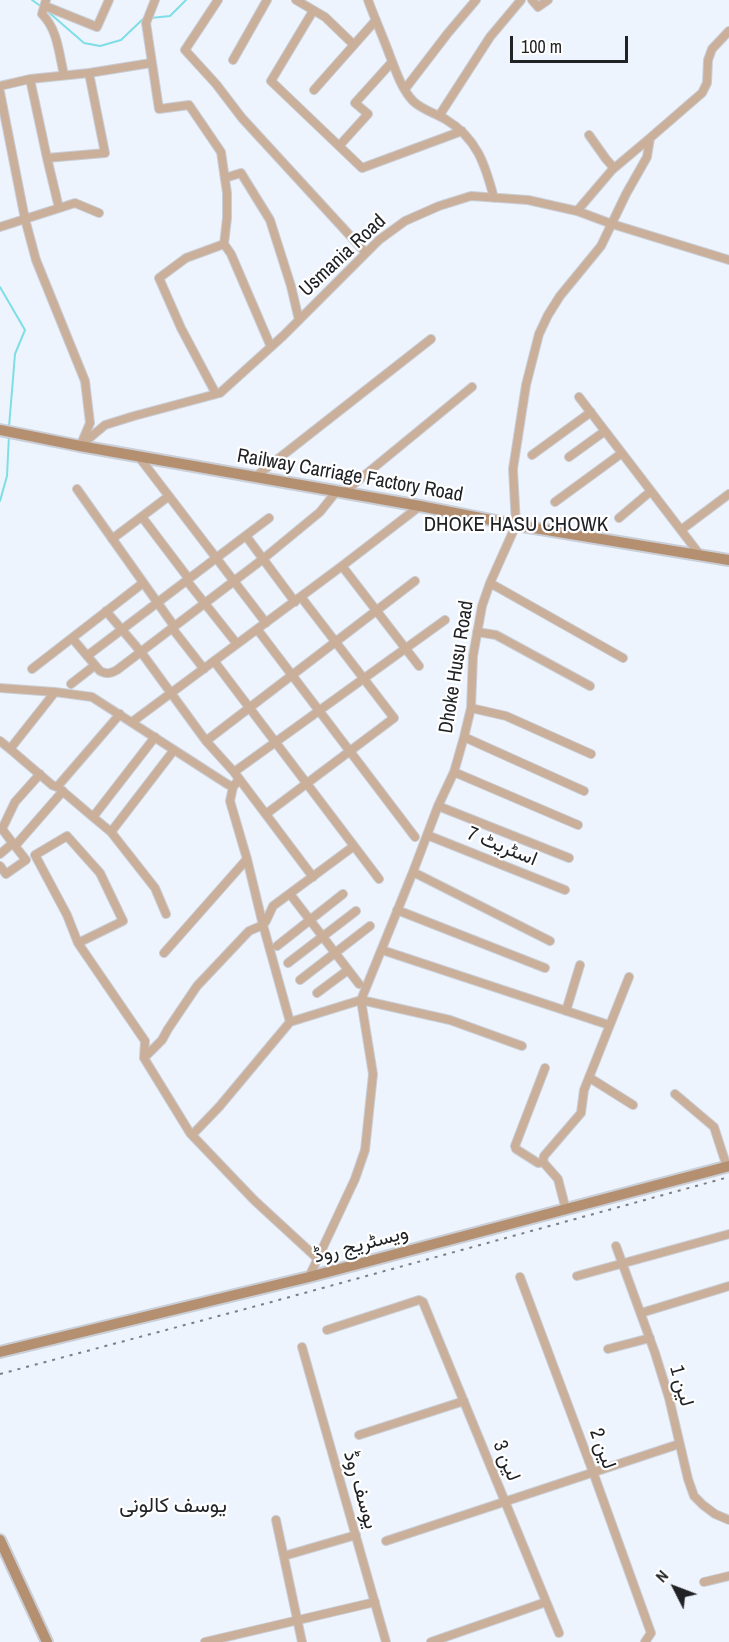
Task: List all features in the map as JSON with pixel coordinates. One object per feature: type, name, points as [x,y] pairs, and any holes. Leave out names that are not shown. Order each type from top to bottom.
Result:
[{"type":"main road","name":"Railway Carriage Factory Road","points":[[0,430],[516,525],[729,560]]},
{"type":"main road","name":"ویسٹریج روڈ","points":[[0,1352],[309,1277],[728,1166]]},
{"type":"main road","points":[[0,1540],[47,1642]]},
{"type":"street","points":[[44,7],[97,27],[109,0]]},
{"type":"street","points":[[155,0],[146,27],[159,109],[189,105],[221,152],[227,193],[224,244],[231,254],[271,347]]},
{"type":"street","points":[[218,0],[185,50],[216,84],[242,118],[366,253]]},
{"type":"street","points":[[233,60],[267,0]]},
{"type":"street","points":[[296,0],[325,17],[353,44]]},
{"type":"street","points":[[368,0],[400,81],[413,100],[462,131],[473,143],[485,166],[494,198]]},
{"type":"street","points":[[405,88],[476,0]]},
{"type":"street","points":[[439,116],[490,37],[521,0]]},
{"type":"street","points":[[532,0],[538,7],[548,0]]},
{"type":"street","points":[[44,7],[54,31],[64,75]]},
{"type":"street","points":[[313,11],[271,81],[362,168],[462,131]]},
{"type":"street","points":[[314,90],[376,20]]},
{"type":"street","points":[[577,211],[614,168],[702,93],[707,83],[708,60],[712,49],[729,31]]},
{"type":"street","points":[[339,146],[368,114],[355,103],[392,62]]},
{"type":"street","points":[[0,86],[30,79],[151,63]]},
{"type":"street","points":[[47,158],[105,153],[89,73]]},
{"type":"street","points":[[30,79],[59,208]]},
{"type":"street","points":[[0,92],[25,219],[36,260],[85,381],[90,423],[80,446]]},
{"type":"street","points":[[589,135],[614,168]]},
{"type":"street","name":"Dhoke Husu Road","points":[[361,1000],[438,806],[454,772],[464,737],[471,708],[473,657],[482,606],[516,525],[513,470],[525,385],[539,334],[560,296],[601,246],[647,157],[650,138]]},
{"type":"street","points":[[225,178],[240,173],[270,220],[299,320]]},
{"type":"street","name":"Usmania Road","points":[[80,446],[105,425],[220,393],[271,347],[379,240],[405,221],[439,206],[471,196],[528,200],[577,211],[729,260]]},
{"type":"street","points":[[0,227],[75,203],[99,213]]},
{"type":"street","points":[[216,394],[181,328],[159,278],[186,258],[224,244]]},
{"type":"street","points":[[255,477],[431,339]]},
{"type":"street","points":[[72,638],[94,666],[105,673],[111,673],[263,559],[340,493],[472,387]]},
{"type":"street","points":[[579,397],[700,555]]},
{"type":"street","points":[[532,455],[591,412]]},
{"type":"street","points":[[569,457],[605,431]]},
{"type":"street","points":[[555,502],[622,453]]},
{"type":"street","points":[[139,457],[266,623]]},
{"type":"street","points":[[77,489],[204,669]]},
{"type":"street","points":[[619,518],[651,491]]},
{"type":"street","points":[[681,530],[729,494]]},
{"type":"street","points":[[112,539],[169,496]]},
{"type":"street","points":[[132,722],[420,506]]},
{"type":"street","points":[[142,517],[204,604],[237,645]]},
{"type":"street","points":[[87,657],[269,518]]},
{"type":"street","points":[[246,536],[263,559],[336,642],[394,718],[266,814]]},
{"type":"street","points":[[342,566],[419,666]]},
{"type":"street","points":[[206,741],[415,581]]},
{"type":"street","points":[[32,669],[143,583]]},
{"type":"street","points":[[490,583],[623,658]]},
{"type":"street","points":[[106,611],[141,652],[206,741],[237,776],[313,877]]},
{"type":"street","points":[[290,1022],[230,801],[237,776],[275,743],[445,620]]},
{"type":"street","points":[[257,629],[415,837]]},
{"type":"street","points":[[477,632],[496,635],[590,686]]},
{"type":"street","points":[[214,661],[379,879]]},
{"type":"street","points":[[71,684],[94,666]]},
{"type":"street","points":[[0,688],[92,697],[233,787]]},
{"type":"street","points":[[10,749],[55,692]]},
{"type":"street","points":[[471,708],[506,716],[591,754]]},
{"type":"street","points":[[0,854],[14,845],[120,714]]},
{"type":"street","points":[[93,817],[155,737]]},
{"type":"street","points":[[464,737],[584,791]]},
{"type":"street","points":[[0,741],[111,832],[155,888],[166,914]]},
{"type":"street","points":[[111,832],[174,750]]},
{"type":"street","points":[[454,772],[578,825]]},
{"type":"street","points":[[0,867],[6,874],[26,860],[2,829],[15,802],[40,774]]},
{"type":"street","points":[[438,806],[569,858]]},
{"type":"street","name":"اسٹریٹ 7","points":[[427,835],[565,890]]},
{"type":"street","points":[[78,943],[123,921],[99,873],[67,836],[35,855],[67,915],[78,943],[145,1041],[144,1058],[192,1135],[254,1200],[318,1259]]},
{"type":"street","points":[[144,1058],[162,1040],[197,986],[249,931],[263,925],[273,906],[354,846]]},
{"type":"street","points":[[164,953],[247,860]]},
{"type":"street","points":[[413,872],[550,941]]},
{"type":"street","points":[[290,894],[359,984]]},
{"type":"street","points":[[277,946],[343,894]]},
{"type":"street","points":[[397,910],[545,968]]},
{"type":"street","points":[[288,963],[356,911]]},
{"type":"street","points":[[300,980],[370,926]]},
{"type":"street","points":[[382,951],[609,1025]]},
{"type":"street","points":[[566,1011],[580,964]]},
{"type":"street","points":[[317,993],[348,970]]},
{"type":"street","points":[[543,1162],[544,1156],[581,1113],[584,1090],[629,977]]},
{"type":"street","points":[[309,1277],[355,1179],[365,1150],[373,1074],[361,1000]]},
{"type":"street","points":[[192,1135],[219,1107],[290,1022],[361,1000],[450,1020],[522,1046]]},
{"type":"street","points":[[543,1162],[538,1163],[516,1149],[515,1146],[544,1068]]},
{"type":"street","points":[[590,1078],[633,1105]]},
{"type":"street","points":[[675,1094],[714,1127],[728,1166]]},
{"type":"street","points":[[543,1162],[558,1179],[566,1210]]},
{"type":"street","points":[[577,1276],[729,1234]]},
{"type":"street","name":"لین 1","points":[[616,1246],[650,1338],[669,1398],[694,1496],[715,1514],[729,1520]]},
{"type":"street","name":"لین 2","points":[[520,1277],[651,1633],[645,1642]]},
{"type":"street","points":[[641,1313],[729,1286]]},
{"type":"street","name":"لین 3","points":[[327,1330],[419,1300],[423,1302],[559,1633]]},
{"type":"street","points":[[608,1349],[650,1338]]},
{"type":"street","name":"یوسف روڈ","points":[[302,1347],[386,1642]]},
{"type":"street","points":[[359,1435],[464,1401]]},
{"type":"street","points":[[386,1541],[679,1444]]},
{"type":"street","points":[[276,1520],[302,1642]]},
{"type":"street","points":[[284,1556],[356,1535]]},
{"type":"street","points":[[704,1582],[729,1576]]},
{"type":"street","points":[[205,1642],[224,1640],[375,1602]]},
{"type":"street","points":[[431,1642],[546,1602]]},
{"type":"waterway","points":[[32,0],[42,7]]},
{"type":"waterway","points":[[151,18],[170,16],[186,0]]},
{"type":"waterway","points":[[46,10],[84,43],[100,46],[121,40],[145,19]]},
{"type":"waterway","points":[[0,287],[25,330],[15,354],[9,427]]},
{"type":"waterway","points":[[0,501],[7,476],[9,435]]},
{"type":"railway","points":[[0,1374],[729,1177]]},
{"type":"district","name":"DHOKE HASU CHOWK","points":[[516,525]]},
{"type":"district","name":"یوسف کالونی","points":[[173,1506]]}]
